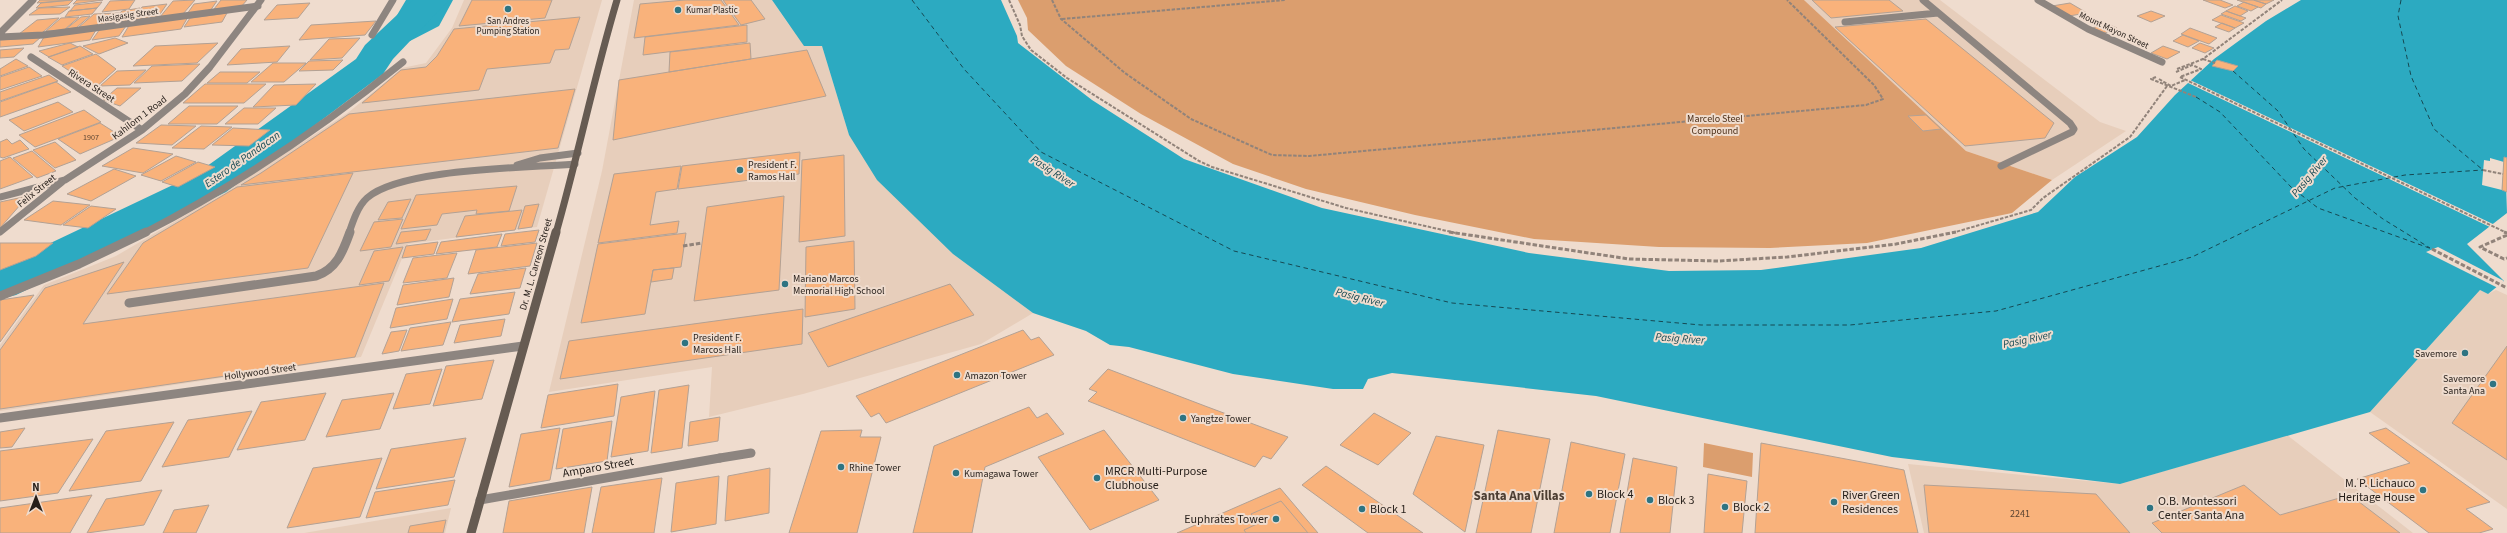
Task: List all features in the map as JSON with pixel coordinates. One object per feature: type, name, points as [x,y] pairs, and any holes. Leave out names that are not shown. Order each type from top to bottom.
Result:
[{"type":"main road","name":"Dr. M. L. Carreon Street","points":[[471,533],[575,164],[600,58],[617,0]]},
{"type":"street","points":[[0,33],[33,0]]},
{"type":"street","points":[[372,35],[393,0]]},
{"type":"street","points":[[1922,0],[2070,123],[2074,129],[2072,132],[2001,166]]},
{"type":"street","name":"Mount Mayon Street","points":[[2038,0],[2088,29],[2162,62]]},
{"type":"street","name":"Masigasig Street","points":[[0,37],[43,35],[259,3]]},
{"type":"street","name":"Kahilom 1 Road","points":[[0,197],[65,180],[142,130],[185,94],[210,67],[259,3]]},
{"type":"street","points":[[1845,22],[1938,13]]},
{"type":"street","name":"Rivera Street","points":[[31,57],[142,130]]},
{"type":"street","points":[[0,296],[89,260],[138,235],[251,172],[374,87],[403,62]]},
{"type":"street","points":[[512,167],[540,158],[578,153]]},
{"type":"street","points":[[129,303],[303,279],[321,274],[335,264],[355,216],[366,198],[373,193],[401,183],[430,177],[512,167],[536,168],[575,164]]},
{"type":"street","name":"Felix Street","points":[[0,232],[65,180]]},
{"type":"street","name":"Hollywood Street","points":[[0,418],[523,346]]},
{"type":"street","name":"Amparo Street","points":[[480,500],[751,453]]},
{"type":"path","points":[[1008,0],[1020,25],[1022,36],[1031,50],[1074,82],[1212,167],[1346,208],[1437,230],[1629,259],[1718,261],[1794,256],[1896,244],[1948,234],[2022,214],[2031,210],[2043,198],[2130,137],[2167,86]]},
{"type":"path","points":[[1052,0],[1061,19],[1125,73],[1191,119],[1272,155],[1309,156],[1866,104],[1876,103],[1883,99],[1881,93],[1874,84],[1787,0]]},
{"type":"path","points":[[1061,19],[1285,0]]},
{"type":"path","points":[[2177,69],[2203,59],[2282,0]]},
{"type":"path","points":[[2203,59],[2215,63]]},
{"type":"path","points":[[2172,74],[2192,65],[2201,69],[2180,77],[2506,234]]},
{"type":"path","points":[[2187,80],[2171,86],[2154,78],[2151,79],[2196,97]]},
{"type":"path","points":[[2483,170],[2503,174]]},
{"type":"path","points":[[2506,234],[2480,247],[2504,259],[2507,258]]},
{"type":"path","points":[[683,246],[702,243]]},
{"type":"path","points":[[2432,249],[2507,288]]},
{"type":"shaded area","points":[[464,0],[602,0],[537,227],[408,244],[361,357],[0,411],[0,345],[44,285],[116,256],[235,186],[349,112],[402,68],[426,63],[452,28]]},
{"type":"shaded area","name":"Mariano Marcos Memorial High School","points":[[634,0],[772,0],[789,25],[822,46],[849,135],[953,254],[1033,313],[981,344],[803,394],[709,417],[712,367],[549,392],[602,171]]},
{"type":"shaded area","points":[[1804,0],[1940,0],[2100,122],[2126,131],[2052,180],[1966,151]]},
{"type":"shaded area","name":"Savemore","points":[[2480,290],[2488,294],[2496,290],[2507,295],[2507,509],[2370,412]]},
{"type":"shaded area","name":"O.B. Montessori Center Santa Ana","points":[[2287,435],[2413,533],[1924,533],[1908,464],[2120,484]]},
{"type":"shaded area","points":[[451,508],[445,533],[304,533]]},
{"type":"green space","name":"Marcelo Steel Compound","points":[[1018,0],[1804,0],[1966,151],[2052,180],[2012,213],[1867,243],[1770,248],[1659,247],[1534,239],[1415,215],[1306,189],[1233,164],[1141,114],[1066,66],[1028,30],[1027,18]]},
{"type":"green space","points":[[1704,443],[1753,453],[1752,477],[1703,467]]},
{"type":"water","points":[[406,0],[453,0],[439,26],[410,41],[377,40],[384,37]]},
{"type":"water","name":"Pasig River","points":[[772,0],[1001,0],[1017,36],[1018,43],[1092,100],[1184,159],[1322,208],[1529,253],[1669,271],[1761,270],[1921,248],[2038,212],[2075,177],[2137,137],[2175,95],[2214,59],[2266,21],[2301,0],[2507,0],[2507,158],[2505,157],[2507,213],[2467,244],[2504,281],[2488,294],[2480,290],[2370,412],[2120,484],[1892,457],[1596,396],[1392,373],[1368,379],[1363,389],[1333,389],[1233,374],[1129,347],[1110,345],[1086,331],[1033,313],[953,254],[877,180],[849,135],[822,46],[804,46]]},
{"type":"pier","points":[[2190,80],[2495,225],[2492,228],[2186,82]]},
{"type":"pier","points":[[2490,158],[2504,162],[2502,190],[2482,185],[2484,160],[2490,161]]},
{"type":"pier","points":[[2438,247],[2504,281],[2498,288],[2426,252]]},
{"type":"building","points":[[40,0],[70,0],[37,3]]},
{"type":"building","points":[[73,0],[68,5],[36,8],[41,3]]},
{"type":"building","points":[[77,0],[103,0],[73,4]]},
{"type":"building","points":[[135,0],[129,9],[102,12],[110,1]]},
{"type":"building","points":[[195,0],[183,14],[160,17],[173,1]]},
{"type":"building","points":[[221,0],[247,0],[241,7],[214,9]]},
{"type":"building","name":"San Andres Pumping Station","points":[[472,0],[552,0],[545,18],[459,26]]},
{"type":"building","points":[[685,0],[721,0],[739,25],[634,38],[640,4]]},
{"type":"building","points":[[723,0],[751,0],[765,19],[741,25]]},
{"type":"building","points":[[1812,0],[1889,0],[1903,11],[1831,18]]},
{"type":"building","points":[[2203,0],[2220,0],[2233,5],[2225,8]]},
{"type":"building","points":[[2237,0],[2253,0],[2266,4],[2261,8]]},
{"type":"building","points":[[2254,0],[2274,0],[2266,4]]},
{"type":"building","points":[[217,1],[210,11],[187,14],[194,4]]},
{"type":"building","points":[[102,2],[97,8],[70,11],[75,5]]},
{"type":"building","points":[[2244,2],[2258,7],[2251,11],[2237,6]]},
{"type":"building","points":[[310,3],[298,18],[264,20],[277,5]]},
{"type":"building","points":[[2070,3],[2087,13],[2069,16],[2052,6]]},
{"type":"building","points":[[167,4],[158,17],[134,20],[142,7]]},
{"type":"building","points":[[2235,6],[2248,11],[2240,16],[2226,11]]},
{"type":"building","points":[[70,7],[60,14],[29,15],[39,8]]},
{"type":"building","points":[[97,8],[92,14],[65,17],[69,11]]},
{"type":"building","points":[[140,8],[132,21],[107,24],[122,11]]},
{"type":"building","points":[[2151,11],[2165,16],[2151,22],[2137,16]]},
{"type":"building","points":[[2226,11],[2246,18],[2241,21],[2221,14]]},
{"type":"building","points":[[119,13],[104,26],[79,27],[94,14]]},
{"type":"building","points":[[227,13],[222,22],[184,27],[190,18]]},
{"type":"building","points":[[2221,15],[2244,23],[2235,28],[2212,20]]},
{"type":"building","points":[[90,16],[76,28],[66,29],[81,17]]},
{"type":"building","points":[[79,17],[64,30],[46,31],[61,18]]},
{"type":"building","points":[[188,17],[181,29],[122,37],[130,24]]},
{"type":"building","points":[[580,17],[569,49],[555,50],[550,63],[487,69],[479,90],[362,103],[401,70],[426,67],[437,56],[454,29]]},
{"type":"building","points":[[59,18],[42,33],[19,34],[37,20]]},
{"type":"building","points":[[1926,19],[2054,123],[2045,138],[1965,146],[1835,27]]},
{"type":"building","points":[[376,21],[365,35],[299,40],[311,25]]},
{"type":"building","points":[[2105,23],[2117,28],[2105,33],[2093,28]]},
{"type":"building","points":[[2222,23],[2235,28],[2229,32],[2215,27]]},
{"type":"building","points":[[747,25],[747,42],[643,55],[645,37]]},
{"type":"building","points":[[126,26],[119,36],[92,40],[100,29]]},
{"type":"building","points":[[2190,28],[2217,38],[2209,44],[2181,34]]},
{"type":"building","points":[[96,30],[90,40],[38,47],[44,37]]},
{"type":"building","points":[[2183,35],[2199,41],[2188,47],[2173,41]]},
{"type":"building","points":[[41,37],[33,44],[0,47],[0,40]]},
{"type":"building","points":[[115,38],[128,43],[99,54],[83,46]]},
{"type":"building","points":[[360,38],[342,58],[310,60],[329,39]]},
{"type":"building","points":[[70,43],[78,47],[49,57],[39,51]]},
{"type":"building","points":[[218,43],[197,63],[133,66],[155,46]]},
{"type":"building","points":[[750,43],[751,59],[669,72],[670,52]]},
{"type":"building","points":[[2200,43],[2214,48],[2205,53],[2192,48]]},
{"type":"building","points":[[80,46],[93,54],[62,65],[48,57]]},
{"type":"building","points":[[290,46],[277,62],[227,65],[241,49]]},
{"type":"building","points":[[2163,46],[2180,52],[2167,59],[2151,53]]},
{"type":"building","points":[[24,48],[14,57],[0,58],[0,50]]},
{"type":"building","points":[[807,50],[826,96],[613,140],[619,80]]},
{"type":"building","points":[[96,54],[116,69],[95,88],[62,66]]},
{"type":"building","points":[[16,59],[28,66],[0,76],[0,69]]},
{"type":"building","points":[[343,60],[333,70],[299,71],[309,61]]},
{"type":"building","points":[[2217,60],[2238,66],[2233,71],[2212,66]]},
{"type":"building","points":[[273,63],[306,63],[284,82],[251,82]]},
{"type":"building","points":[[200,64],[182,81],[134,83],[152,66]]},
{"type":"building","points":[[29,67],[42,76],[0,90],[0,77]]},
{"type":"building","points":[[146,70],[130,85],[100,86],[117,71]]},
{"type":"building","points":[[220,72],[260,72],[247,83],[207,83]]},
{"type":"building","points":[[49,75],[58,81],[0,101],[0,92]]},
{"type":"building","points":[[56,82],[71,92],[0,117],[0,102]]},
{"type":"building","points":[[205,84],[266,84],[244,103],[183,103]]},
{"type":"building","points":[[316,84],[296,105],[253,107],[274,85]]},
{"type":"building","points":[[117,88],[141,88],[120,106],[103,100]]},
{"type":"building","points":[[575,89],[558,148],[241,185],[349,114]]},
{"type":"building","points":[[58,102],[73,112],[24,131],[9,120]]},
{"type":"building","points":[[189,106],[238,106],[217,124],[168,124]]},
{"type":"building","points":[[244,108],[276,108],[258,124],[225,124]]},
{"type":"building","points":[[84,110],[101,122],[35,147],[19,135]]},
{"type":"building","points":[[1926,115],[1941,129],[1923,131],[1908,116]]},
{"type":"building","points":[[100,123],[119,135],[117,138],[80,154],[58,139]]},
{"type":"building","points":[[161,125],[196,126],[172,145],[136,143]]},
{"type":"building","points":[[201,126],[232,127],[204,149],[172,148]]},
{"type":"building","points":[[233,128],[270,130],[249,146],[212,145]]},
{"type":"building","points":[[7,139],[12,144],[20,140],[29,149],[3,158],[0,157],[0,142]]},
{"type":"building","points":[[55,142],[76,160],[55,168],[33,150]]},
{"type":"building","points":[[133,148],[173,154],[143,173],[102,166]]},
{"type":"building","points":[[32,151],[56,171],[37,178],[13,158]]},
{"type":"building","name":"President F. Ramos Hall","points":[[800,152],[799,174],[678,189],[682,166]]},
{"type":"building","points":[[844,155],[845,236],[799,242],[802,160]]},
{"type":"building","points":[[176,156],[196,162],[161,181],[141,175]]},
{"type":"building","points":[[10,157],[33,177],[0,189],[0,161]]},
{"type":"building","points":[[2504,157],[2507,158],[2507,192],[2502,190]]},
{"type":"building","points":[[198,162],[215,167],[178,187],[162,182]]},
{"type":"building","points":[[681,166],[677,189],[656,192],[650,225],[679,221],[677,233],[598,243],[614,174]]},
{"type":"building","points":[[114,169],[136,176],[91,201],[67,194]]},
{"type":"building","points":[[353,173],[308,268],[107,294],[143,243],[237,187]]},
{"type":"building","points":[[517,186],[509,211],[476,214],[477,210],[442,214],[437,225],[401,229],[416,195]]},
{"type":"building","points":[[28,196],[0,228],[0,202]]},
{"type":"building","points":[[784,196],[779,290],[694,301],[707,207]]},
{"type":"building","points":[[411,199],[402,218],[378,220],[388,202]]},
{"type":"building","points":[[53,201],[90,205],[61,225],[24,220]]},
{"type":"building","points":[[539,204],[532,227],[518,229],[525,206]]},
{"type":"building","points":[[91,206],[116,209],[88,228],[63,225]]},
{"type":"building","points":[[522,210],[515,230],[456,237],[465,216]]},
{"type":"building","points":[[403,219],[391,247],[360,251],[374,222]]},
{"type":"building","points":[[431,229],[426,240],[396,244],[401,232]]},
{"type":"building","points":[[539,230],[535,242],[501,246],[505,234]]},
{"type":"building","points":[[686,233],[681,267],[653,270],[645,314],[581,323],[598,244]]},
{"type":"building","points":[[502,234],[497,247],[436,254],[441,242]]},
{"type":"building","points":[[854,241],[855,309],[805,317],[806,247]]},
{"type":"building","points":[[438,242],[434,254],[402,258],[406,246]]},
{"type":"building","points":[[0,243],[53,243],[36,256],[0,270]]},
{"type":"building","points":[[537,243],[530,266],[468,274],[476,250]]},
{"type":"building","points":[[403,247],[389,281],[359,285],[374,251]]},
{"type":"building","points":[[457,253],[447,278],[403,283],[413,258]]},
{"type":"building","points":[[124,262],[83,324],[384,283],[355,357],[0,409],[0,350],[45,288]]},
{"type":"building","points":[[526,268],[520,288],[470,294],[478,274]]},
{"type":"building","points":[[674,268],[672,279],[651,282],[653,270]]},
{"type":"building","points":[[454,278],[449,297],[397,305],[403,285]]},
{"type":"building","points":[[950,284],[974,315],[828,367],[808,333]]},
{"type":"building","points":[[515,292],[509,314],[452,322],[460,299]]},
{"type":"building","points":[[34,295],[0,342],[0,300]]},
{"type":"building","points":[[453,299],[447,319],[390,328],[396,308]]},
{"type":"building","name":"President F. Marcos Hall","points":[[803,309],[802,344],[560,379],[569,341]]},
{"type":"building","points":[[505,319],[501,336],[454,343],[460,325]]},
{"type":"building","points":[[451,322],[443,345],[401,351],[410,328]]},
{"type":"building","points":[[407,330],[399,351],[382,354],[391,332]]},
{"type":"building","name":"Amazon Tower","points":[[1023,330],[1031,340],[1039,337],[1054,355],[886,423],[879,413],[871,417],[856,396]]},
{"type":"building","name":"Savemore Santa Ana","points":[[2507,346],[2507,460],[2452,423]]},
{"type":"building","points":[[494,360],[482,399],[433,406],[446,366]]},
{"type":"building","points":[[442,369],[430,404],[393,409],[406,374]]},
{"type":"building","name":"Yangtze Tower","points":[[1108,369],[1288,437],[1271,459],[1263,456],[1255,467],[1088,401],[1097,392],[1089,389]]},
{"type":"building","points":[[618,384],[614,416],[541,428],[548,395]]},
{"type":"building","points":[[689,385],[682,448],[651,453],[659,390]]},
{"type":"building","points":[[655,391],[648,451],[611,457],[621,397]]},
{"type":"building","points":[[326,393],[305,440],[237,450],[261,402]]},
{"type":"building","points":[[394,393],[380,429],[326,437],[342,400]]},
{"type":"building","name":"Kumagawa Tower","points":[[1029,407],[1037,418],[1047,413],[1064,434],[985,467],[972,533],[913,533],[934,446]]},
{"type":"building","points":[[252,411],[229,457],[162,467],[188,420]]},
{"type":"building","points":[[1374,413],[1411,433],[1378,465],[1340,445]]},
{"type":"building","points":[[720,417],[718,441],[688,446],[690,422]]},
{"type":"building","points":[[612,421],[607,461],[556,469],[563,429]]},
{"type":"building","points":[[174,422],[141,481],[69,491],[106,431]]},
{"type":"building","points":[[25,428],[12,447],[0,448],[0,432]]},
{"type":"building","points":[[560,428],[550,480],[509,487],[521,434]]},
{"type":"building","name":"M. P. Lichauco Heritage House","points":[[2386,428],[2490,502],[2466,509],[2493,529],[2479,533],[2429,533],[2357,479],[2410,463],[2369,433]]},
{"type":"building","name":"Rhine Tower","points":[[862,430],[860,437],[881,437],[857,533],[789,533],[821,431]]},
{"type":"building","name":"MRCR Multi-Purpose Clubhouse","points":[[1104,430],[1159,500],[1090,530],[1038,457]]},
{"type":"building","points":[[1498,430],[1550,439],[1531,533],[1476,533]]},
{"type":"building","points":[[1436,436],[1484,445],[1465,532],[1413,494]]},
{"type":"building","points":[[466,438],[454,477],[376,489],[391,449]]},
{"type":"building","points":[[93,439],[58,493],[0,501],[0,451]]},
{"type":"building","name":"Block 4","points":[[1571,442],[1625,454],[1610,533],[1554,533]]},
{"type":"building","name":"River Green Residences","points":[[1761,443],[1904,470],[1918,533],[1755,533]]},
{"type":"building","points":[[382,458],[360,517],[287,528],[313,468]]},
{"type":"building","name":"Block 3","points":[[1633,458],[1677,467],[1670,533],[1620,533]]},
{"type":"building","name":"Block 1","points":[[1326,466],[1423,533],[1368,533],[1302,485]]},
{"type":"building","points":[[770,468],[769,513],[725,521],[728,476]]},
{"type":"building","name":"Block 2","points":[[1708,474],[1747,481],[1742,533],[1704,533]]},
{"type":"building","points":[[719,476],[716,524],[671,532],[676,483]]},
{"type":"building","points":[[662,478],[654,533],[592,533],[601,487]]},
{"type":"building","points":[[455,480],[448,505],[366,518],[375,492]]},
{"type":"building","points":[[1924,485],[2096,494],[2130,533],[1929,533]]},
{"type":"building","points":[[2244,485],[2280,515],[2350,495],[2400,533],[2162,533],[2152,523]]},
{"type":"building","points":[[592,487],[584,533],[503,533],[509,501]]},
{"type":"building","points":[[1280,488],[1318,533],[1177,533]]},
{"type":"building","points":[[162,490],[144,525],[87,533],[106,499]]},
{"type":"building","points":[[92,495],[70,533],[0,533],[0,508]]},
{"type":"building","name":"Euphrates Tower","points":[[1281,501],[1308,533],[1246,533],[1244,530],[1259,523],[1251,514]]},
{"type":"building","points":[[209,505],[196,533],[163,533],[174,510]]},
{"type":"building","points":[[446,520],[443,533],[408,533],[410,526]]},
{"type":"waterway","name":"Estero de Pandacan","points":[[0,285],[211,183],[370,66],[378,53],[432,0]]},
{"type":"ferry route","points":[[912,0],[964,69],[1041,152],[1234,251],[1452,303],[1701,325],[1850,325],[1996,311],[2192,257],[2309,201]]},
{"type":"ferry route","points":[[2343,187],[2405,175],[2483,170],[2434,129],[2411,76],[2398,16],[2401,0]]},
{"type":"ferry route","points":[[2233,71],[2278,111],[2304,149],[2343,187]]},
{"type":"ferry route","points":[[2196,97],[2220,112],[2291,187],[2309,201]]},
{"type":"ferry route","points":[[2309,201],[2335,188],[2343,187]]},
{"type":"ferry route","points":[[2343,187],[2355,198],[2383,219],[2430,248]]},
{"type":"ferry route","points":[[2309,201],[2318,208],[2432,249]]},
{"type":"place","name":"San Andres Pumping Station","points":[[508,9]]},
{"type":"place","name":"Kumar Plastic","points":[[678,10]]},
{"type":"place","name":"President F. Ramos Hall","points":[[740,170]]},
{"type":"place","name":"Mariano Marcos Memorial High School","points":[[785,284]]},
{"type":"place","name":"President F. Marcos Hall","points":[[685,343]]},
{"type":"place","name":"Savemore","points":[[2465,353]]},
{"type":"place","name":"Amazon Tower","points":[[957,375]]},
{"type":"place","name":"Savemore Santa Ana","points":[[2493,384]]},
{"type":"place","name":"Yangtze Tower","points":[[1183,418]]},
{"type":"place","name":"Rhine Tower","points":[[841,467]]},
{"type":"place","name":"Kumagawa Tower","points":[[956,473]]},
{"type":"place","name":"MRCR Multi-Purpose Clubhouse","points":[[1097,478]]},
{"type":"place","name":"M. P. Lichauco Heritage House","points":[[2423,490]]},
{"type":"place","name":"Block 4","points":[[1589,494]]},
{"type":"place","name":"Block 3","points":[[1650,500]]},
{"type":"place","name":"River Green Residences","points":[[1834,502]]},
{"type":"place","name":"Block 2","points":[[1725,507]]},
{"type":"place","name":"O.B. Montessori Center Santa Ana","points":[[2150,508]]},
{"type":"place","name":"Block 1","points":[[1362,509]]},
{"type":"place","name":"Euphrates Tower","points":[[1276,519]]},
{"type":"district","name":"Santa Ana Villas","points":[[1519,495]]}]
